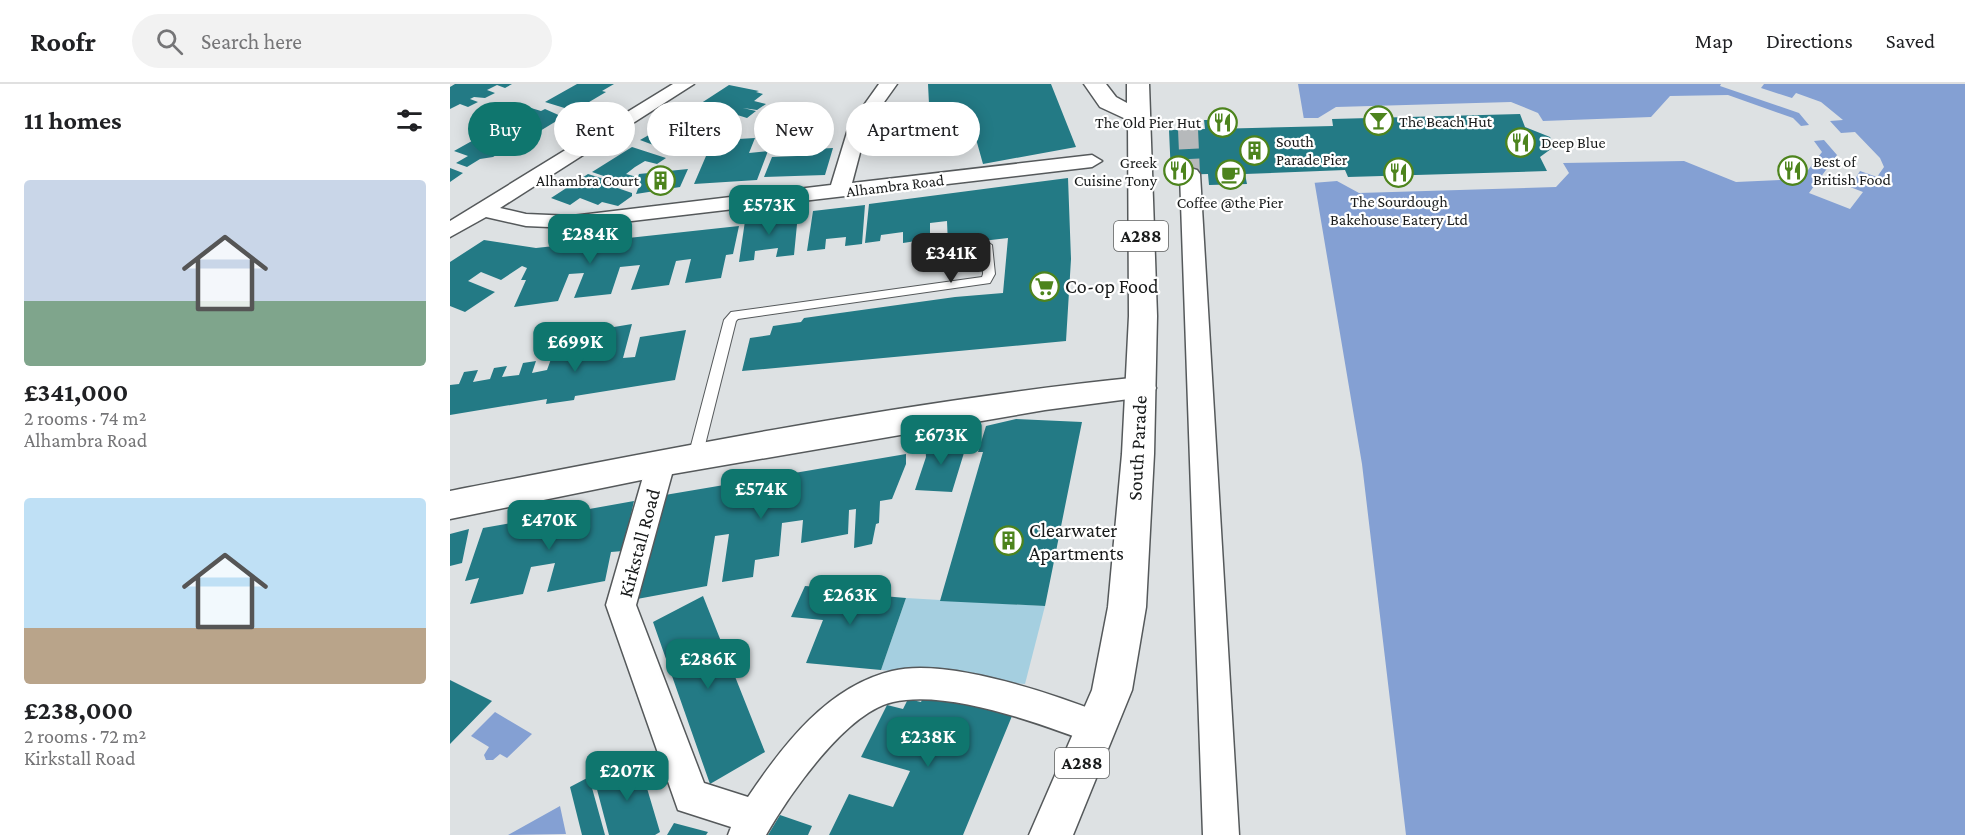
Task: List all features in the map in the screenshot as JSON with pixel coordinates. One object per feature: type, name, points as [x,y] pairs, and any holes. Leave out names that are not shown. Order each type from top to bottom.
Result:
[{"type":"main road","points":[[1095,84],[1108,102],[1138,117]]},
{"type":"main road","name":"A288","points":[[1138,84],[1138,117]]},
{"type":"main road","name":"South Parade","points":[[1050,835],[1112,690],[1127,607],[1141,388],[1143,316],[1138,117]]},
{"type":"main road","points":[[450,505],[695,457],[1045,398],[1141,388]]},
{"type":"street","points":[[874,102],[888,84]]},
{"type":"street","points":[[450,230],[679,85]]},
{"type":"street","points":[[839,192],[850,156]]},
{"type":"street","name":"Alhambra Road","points":[[483,210],[526,220],[572,222],[1092,161]]},
{"type":"street","points":[[1190,174],[1221,835]]},
{"type":"street","name":"Kirkstall Road","points":[[661,463],[621,605],[691,797],[750,826],[810,743],[836,718],[872,693],[892,686],[930,683],[1044,709],[1097,728]]},
{"type":"lane","points":[[695,457],[730,320],[735,315],[986,280],[989,274],[987,245]]},
{"type":"shaded area","points":[[906,598],[1045,606],[1025,684],[881,670]]},
{"type":"water","points":[[1298,84],[1965,84],[1965,835],[1406,835],[1362,464]]},
{"type":"water","points":[[495,712],[532,734],[507,758],[500,754],[493,760],[486,760],[484,755],[489,747],[471,736]]},
{"type":"water","points":[[560,806],[566,834],[508,835]]},
{"type":"pier","name":"South Parade Pier","points":[[1721,84],[1764,84],[1761,88],[1792,98],[1796,93],[1821,102],[1843,120],[1830,121],[1841,133],[1855,132],[1880,158],[1884,167],[1877,177],[1860,171],[1850,187],[1863,192],[1850,209],[1809,193],[1837,155],[1824,140],[1814,141],[1822,152],[1801,179],[1736,182],[1684,161],[1563,163],[1569,173],[1556,187],[1359,193],[1337,181],[1312,183],[1301,118],[1318,118],[1336,107],[1511,102],[1538,113],[1543,121],[1651,117],[1670,96],[1728,95],[1793,118],[1801,126],[1809,125],[1799,113],[1720,86]]},
{"type":"building","points":[[455,84],[512,84],[505,88],[497,85],[487,90],[495,93],[485,98],[470,99],[478,102],[468,102],[468,107],[460,104],[450,109],[450,87]]},
{"type":"building","points":[[577,84],[614,84],[589,102],[554,102],[554,105],[545,102]]},
{"type":"building","points":[[928,84],[1051,84],[1076,147],[983,164],[980,153],[980,102],[929,102]]},
{"type":"building","points":[[729,85],[759,91],[756,92],[763,94],[754,101],[758,102],[754,102],[754,110],[743,108],[754,111],[747,118],[742,116],[742,102],[703,102]]},
{"type":"building","points":[[545,109],[554,113],[554,122],[542,130],[542,110]]},
{"type":"building","points":[[1520,114],[1525,127],[1550,137],[1555,146],[1540,157],[1547,171],[1348,177],[1345,170],[1245,174],[1247,184],[1209,185],[1208,174],[1171,175],[1169,130],[1205,129],[1204,120],[1212,120],[1212,129],[1333,126],[1332,119]]},
{"type":"building","points":[[647,136],[647,143],[640,140]]},
{"type":"building","points":[[754,138],[749,153],[754,152],[754,156],[766,156],[757,180],[694,184],[706,156],[742,156],[742,139]]},
{"type":"building","points":[[468,143],[468,156],[454,151]]},
{"type":"building","points":[[635,148],[647,152],[647,156],[666,158],[657,164],[645,161],[635,167],[626,174],[637,177],[627,184],[592,172],[618,156],[635,156]]},
{"type":"building","points":[[468,156],[495,156],[480,159],[467,167],[456,163]]},
{"type":"building","points":[[831,156],[825,175],[764,177],[772,157]]},
{"type":"building","points":[[450,168],[463,173],[450,182]]},
{"type":"building","name":"Alhambra Court","points":[[688,169],[680,187],[636,194],[639,186],[634,187],[639,174]]},
{"type":"building","points":[[588,174],[607,180],[603,183],[632,193],[632,196],[618,206],[602,202],[598,205],[580,198],[570,205],[551,198]]},
{"type":"building","points":[[1068,178],[1071,259],[1066,341],[742,371],[750,338],[770,335],[773,326],[801,322],[804,318],[955,297],[1003,293],[1008,238],[948,245],[947,221],[930,223],[930,234],[916,236],[916,241],[903,243],[903,232],[881,235],[880,241],[865,243],[869,204]]},
{"type":"building","points":[[865,205],[862,244],[845,246],[846,237],[826,239],[825,249],[807,251],[813,211]]},
{"type":"building","points":[[798,214],[794,255],[776,257],[778,248],[755,251],[754,260],[739,262],[745,221]]},
{"type":"building","points":[[739,226],[733,254],[726,255],[721,278],[685,283],[691,259],[683,260],[676,261],[669,285],[631,290],[640,265],[620,267],[611,294],[574,298],[584,273],[569,274],[558,301],[514,307],[526,280],[521,280],[527,268],[522,266],[501,280],[481,272],[468,281],[495,292],[465,312],[450,306],[450,262],[484,240],[536,248]]},
{"type":"building","points":[[632,324],[623,358],[635,357],[640,337],[686,330],[675,380],[575,396],[574,400],[546,404],[547,399],[450,415],[450,385],[459,384],[464,372],[478,370],[473,382],[490,379],[494,368],[507,366],[502,377],[519,375],[523,363],[536,361],[532,373],[547,370],[551,359],[561,357],[566,345],[585,342],[582,351],[602,348],[608,328]]},
{"type":"building","name":"Clearwater Apartments","points":[[1016,419],[1082,422],[1045,606],[940,601],[983,452],[978,452],[986,426]]},
{"type":"building","points":[[925,441],[967,443],[952,492],[915,490],[926,457]]},
{"type":"building","points":[[906,454],[906,464],[892,499],[880,501],[879,523],[876,524],[872,544],[854,548],[856,509],[849,510],[848,534],[801,543],[803,520],[782,523],[779,556],[755,560],[753,577],[722,582],[729,534],[715,536],[707,586],[637,599],[659,496]]},
{"type":"building","points":[[634,501],[623,551],[611,552],[605,581],[547,592],[555,563],[531,567],[523,594],[470,604],[479,578],[465,581],[483,528]]},
{"type":"building","points":[[469,529],[462,563],[450,566],[450,534]]},
{"type":"building","points":[[805,586],[862,590],[860,594],[906,598],[881,670],[806,663],[823,620],[791,617]]},
{"type":"building","points":[[703,596],[765,752],[710,784],[653,622]]},
{"type":"building","points":[[450,680],[492,701],[450,744]]},
{"type":"building","points":[[925,693],[1012,716],[963,835],[829,835],[849,794],[893,807],[910,771],[861,757],[887,705],[903,709],[908,699],[921,702]]},
{"type":"building","points":[[638,758],[660,832],[655,835],[609,835],[595,782]]},
{"type":"building","points":[[589,777],[605,835],[582,835],[570,787]]},
{"type":"building","points":[[780,815],[812,826],[808,835],[768,835]]},
{"type":"building","points":[[674,823],[708,832],[706,835],[667,835]]},
{"type":"tunnel","points":[[1188,129],[1190,174]]},
{"type":"place","name":"The Beach Hut","points":[[1378,121]]},
{"type":"place","name":"The Old Pier Hut","points":[[1222,122]]},
{"type":"place","name":"Deep Blue","points":[[1520,142]]},
{"type":"place","name":"South Parade Pier","points":[[1255,150]]},
{"type":"place","name":"Best of British Food","points":[[1792,170]]},
{"type":"place","name":"Greek Cuisine Tony","points":[[1178,171]]},
{"type":"place","name":"The Sourdough Bakehouse Eatery Ltd","points":[[1399,173]]},
{"type":"place","name":"Coffee @the Pier","points":[[1230,174]]},
{"type":"place","name":"Alhambra Court","points":[[660,180]]},
{"type":"place","name":"Co-op Food","points":[[1044,286]]},
{"type":"place","name":"Clearwater Apartments","points":[[1008,541]]}]
